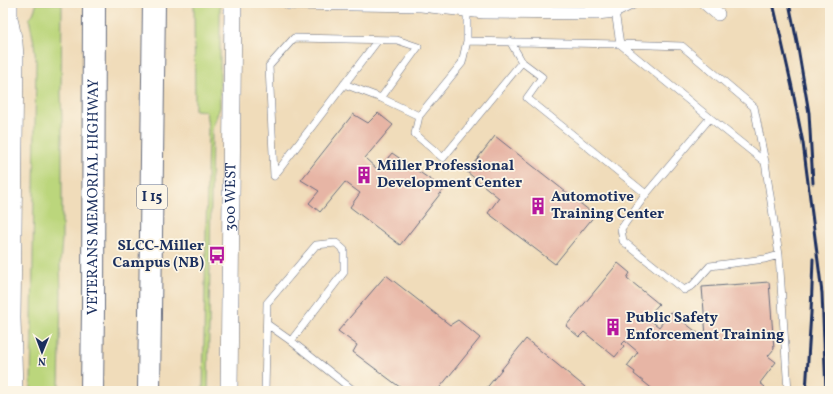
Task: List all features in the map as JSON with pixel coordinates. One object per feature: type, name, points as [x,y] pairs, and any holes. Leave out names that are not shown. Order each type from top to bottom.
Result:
[{"type":"highway","name":"VETERANS MEMORIAL HIGHWAY","points":[[92,391],[94,3]]},
{"type":"highway","name":"I 15","points":[[149,391],[154,3]]},
{"type":"street","name":"300 WEST","points":[[229,391],[233,3]]},
{"type":"street","points":[[289,3],[467,7],[484,12],[596,13],[615,11],[631,3]]},
{"type":"street","points":[[705,3],[718,14]]},
{"type":"street","points":[[6,13],[14,43],[15,63],[7,318],[14,391]]},
{"type":"lane","points":[[467,7],[467,41],[462,63],[419,116],[415,134],[443,158],[522,62]]},
{"type":"lane","points":[[615,11],[620,44],[765,162]]},
{"type":"lane","points":[[378,40],[274,176],[269,66],[294,38],[397,40],[418,47],[381,98]]},
{"type":"lane","points":[[467,41],[682,46],[754,107],[765,162],[779,255],[788,391]]},
{"type":"lane","points":[[510,41],[522,62],[542,77],[527,98],[646,194]]},
{"type":"lane","points":[[344,84],[381,98],[419,116]]},
{"type":"lane","points":[[710,118],[646,194],[621,229],[623,241],[684,290],[693,285],[710,266],[765,259],[779,255]]},
{"type":"lane","points":[[265,391],[267,303],[316,244],[336,243],[344,250],[344,272],[291,341]]},
{"type":"lane","points":[[267,324],[354,391]]},
{"type":"green space","points":[[37,3],[62,3],[62,239],[60,265],[61,292],[59,391],[31,391],[36,62],[29,18],[33,14]]},
{"type":"green space","points":[[194,3],[220,3],[220,107],[212,129],[208,391],[203,391],[208,128],[206,111],[195,110]]},
{"type":"building","name":"Miller Professional Development Center","points":[[378,113],[393,125],[365,158],[378,170],[392,153],[444,189],[400,245],[350,207],[360,193],[345,182],[320,212],[309,203],[319,191],[301,180],[353,114],[368,123]]},
{"type":"building","name":"Automotive Training Center","points":[[495,136],[595,215],[555,264],[488,213],[499,198],[467,172]]},
{"type":"building","name":"Public Safety Enforcement Training","points":[[618,263],[630,273],[627,278],[659,304],[646,317],[659,327],[671,312],[704,338],[706,336],[702,287],[769,282],[774,349],[768,356],[776,362],[760,383],[765,387],[762,391],[655,391],[634,374],[635,372],[627,366],[638,352],[625,341],[622,344],[624,346],[615,357],[584,332],[579,337],[566,326]]},
{"type":"building","points":[[386,275],[450,325],[458,320],[480,338],[437,391],[405,391],[353,352],[357,345],[338,331]]},
{"type":"building","points":[[526,339],[585,387],[582,391],[486,391],[485,390]]},
{"type":"railway","points":[[773,3],[803,143],[822,293],[826,391]]},
{"type":"railway","points":[[789,3],[809,113],[813,183]]},
{"type":"railway","points":[[806,391],[813,259]]},
{"type":"place","name":"Miller Professional Development Center","points":[[364,175]]},
{"type":"place","name":"Automotive Training Center","points":[[538,206]]},
{"type":"place","name":"SLCC-Miller Campus (NB)","points":[[217,255]]},
{"type":"place","name":"Public Safety Enforcement Training","points":[[613,327]]}]
